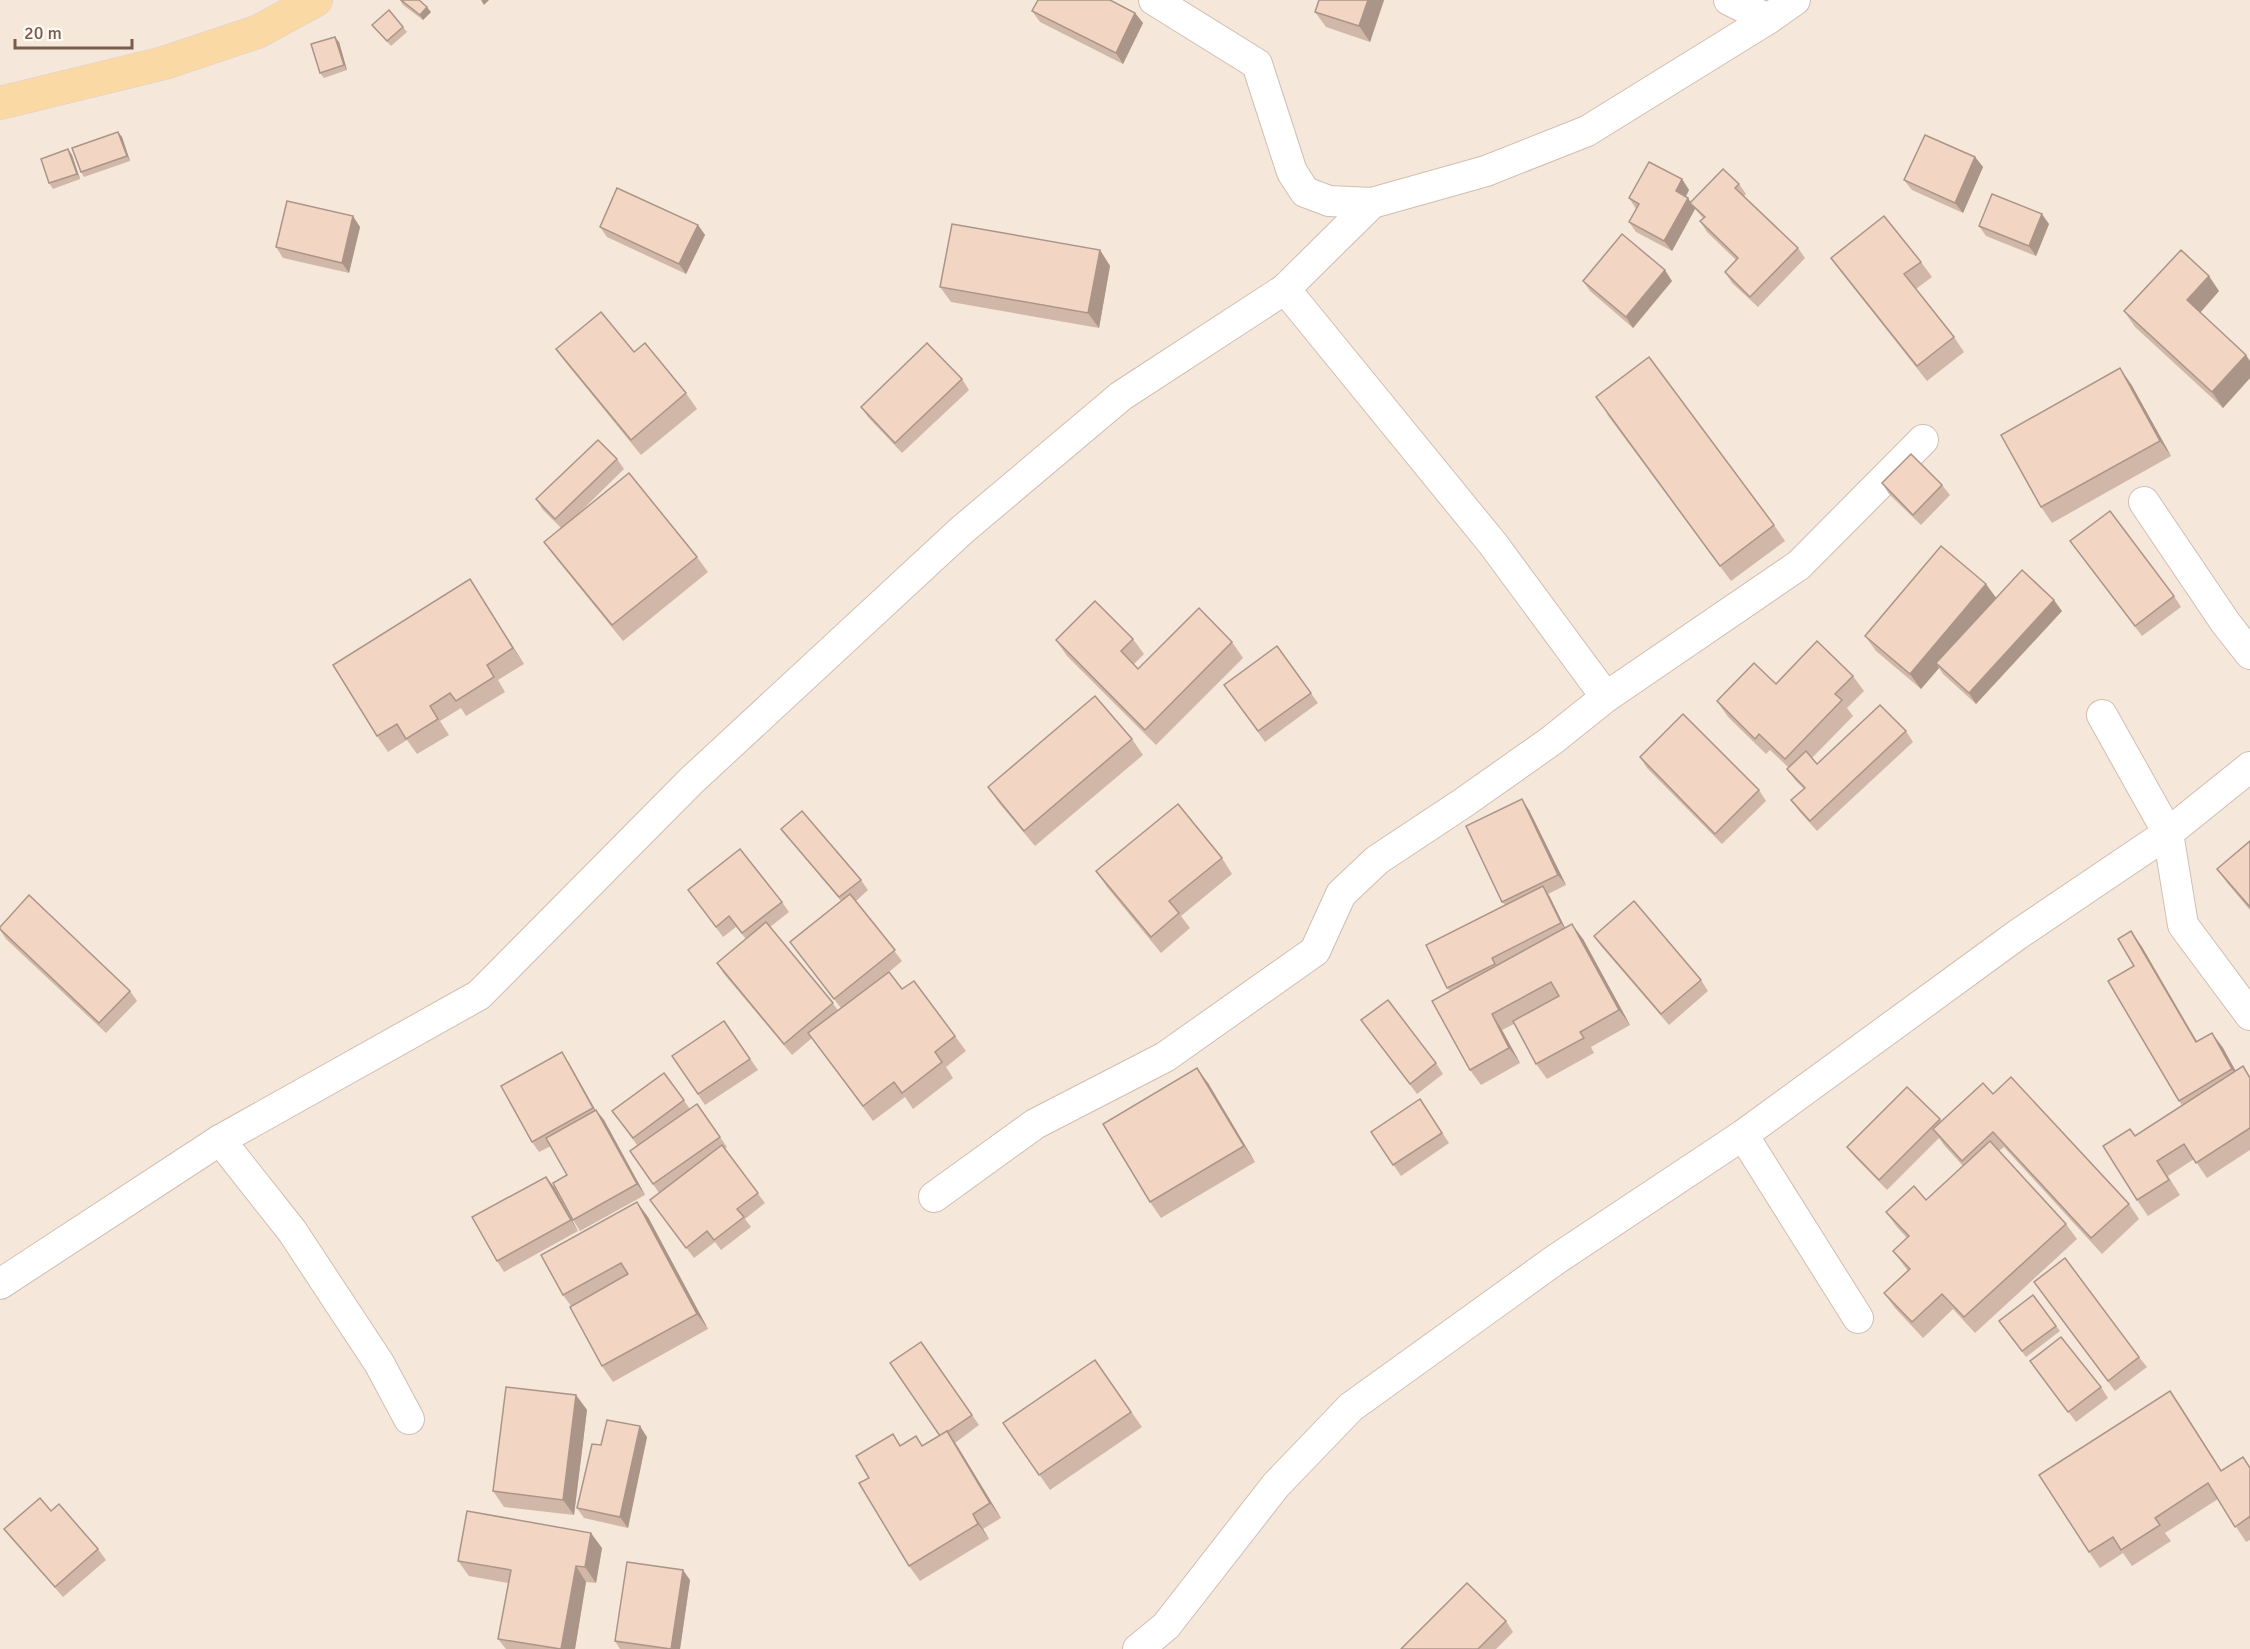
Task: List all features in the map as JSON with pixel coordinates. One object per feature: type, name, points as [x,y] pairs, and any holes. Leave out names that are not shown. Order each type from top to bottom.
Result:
[{"type":"main road","points":[[0,103],[164,63],[257,32],[316,0]]},
{"type":"street","points":[[1154,0],[1257,64],[1292,172],[1305,192],[1329,201],[1372,203],[1486,171],[1587,131],[1795,0]]},
{"type":"street","points":[[1730,0],[1768,19]]},
{"type":"street","points":[[0,1284],[220,1140],[479,995],[691,781],[962,530],[1121,396],[1285,289],[1372,203]]},
{"type":"street","points":[[1285,289],[1493,544],[1606,697]]},
{"type":"street","points":[[934,1197],[1035,1124],[1166,1058],[1315,951],[1341,894],[1377,860],[1480,791],[1551,741],[1606,697],[1799,565],[1923,440]]},
{"type":"street","points":[[2144,502],[2225,622],[2250,654]]},
{"type":"street","points":[[2102,715],[2168,833],[2183,925],[2250,1015]]},
{"type":"street","points":[[1138,1649],[1166,1626],[1276,1485],[1351,1407],[1555,1260],[1743,1135],[2017,935],[2168,833],[2250,767]]},
{"type":"street","points":[[1743,1135],[1858,1318]]},
{"type":"street","points":[[220,1140],[292,1231],[379,1363],[409,1419]]},
{"type":"shaded area","points":[[0,0],[2250,0],[2250,1649],[0,1649]]},
{"type":"building","points":[[401,0],[419,0],[427,7],[420,15]]},
{"type":"building","points":[[1038,0],[1110,0],[1135,13],[1116,53],[1032,11]]},
{"type":"building","points":[[1319,0],[1368,0],[1359,26],[1315,12]]},
{"type":"building","points":[[389,10],[403,27],[387,41],[372,25]]},
{"type":"building","points":[[335,37],[344,65],[320,73],[311,44]]},
{"type":"building","points":[[118,132],[127,156],[81,172],[72,148]]},
{"type":"building","points":[[1925,135],[1975,157],[1955,203],[1904,180]]},
{"type":"building","points":[[68,149],[77,174],[49,183],[41,159]]},
{"type":"building","points":[[1649,162],[1682,179],[1676,191],[1688,198],[1664,241],[1629,222],[1639,204],[1629,198]]},
{"type":"building","points":[[1723,169],[1739,184],[1735,188],[1798,248],[1750,297],[1725,272],[1738,258],[1700,221],[1705,217],[1690,203]]},
{"type":"building","points":[[617,188],[698,225],[679,264],[600,227]]},
{"type":"building","points":[[1992,194],[2042,214],[2029,246],[1979,226]]},
{"type":"building","points":[[287,201],[353,216],[342,263],[276,247]]},
{"type":"building","points":[[1884,216],[1921,262],[1904,274],[1954,337],[1917,366],[1831,258]]},
{"type":"building","points":[[952,224],[1100,250],[1088,313],[940,287]]},
{"type":"building","points":[[1622,234],[1665,270],[1626,317],[1583,281]]},
{"type":"building","points":[[2181,250],[2209,276],[2187,300],[2246,355],[2212,392],[2124,311]]},
{"type":"building","points":[[601,312],[634,352],[645,343],[686,393],[631,440],[556,349]]},
{"type":"building","points":[[927,343],[962,379],[895,443],[861,407]]},
{"type":"building","points":[[1649,357],[1774,525],[1720,566],[1596,397]]},
{"type":"building","points":[[2120,368],[2160,441],[2041,507],[2001,435]]},
{"type":"building","points":[[598,440],[617,459],[555,519],[536,499]]},
{"type":"building","points":[[1911,454],[1942,485],[1913,515],[1882,483]]},
{"type":"building","points":[[629,473],[697,557],[612,625],[544,542]]},
{"type":"building","points":[[2110,511],[2174,596],[2135,626],[2070,541]]},
{"type":"building","points":[[1941,546],[1986,584],[1910,674],[1865,636]]},
{"type":"building","points":[[2022,570],[2054,600],[1969,693],[1936,663]]},
{"type":"building","points":[[470,579],[513,648],[487,665],[494,677],[456,701],[450,693],[430,706],[438,719],[406,739],[397,724],[377,736],[333,665]]},
{"type":"building","points":[[1095,601],[1133,639],[1121,651],[1138,669],[1199,608],[1232,642],[1145,730],[1056,640]]},
{"type":"building","points":[[1817,641],[1853,676],[1835,694],[1842,700],[1785,759],[1759,734],[1755,739],[1717,701],[1754,663],[1776,684]]},
{"type":"building","points":[[1277,646],[1311,693],[1258,731],[1224,685]]},
{"type":"building","points":[[1095,696],[1132,739],[1024,831],[988,787]]},
{"type":"building","points":[[1880,705],[1906,731],[1810,821],[1791,800],[1805,788],[1787,769],[1806,751],[1817,764]]},
{"type":"building","points":[[1683,714],[1759,790],[1715,834],[1640,757]]},
{"type":"building","points":[[1522,799],[1558,875],[1502,902],[1466,826]]},
{"type":"building","points":[[1178,804],[1222,858],[1169,901],[1179,913],[1151,937],[1096,871]]},
{"type":"building","points":[[802,811],[861,880],[839,897],[781,829]]},
{"type":"building","points":[[2250,841],[2250,907],[2217,869]]},
{"type":"building","points":[[740,849],[782,902],[742,933],[729,916],[716,927],[688,890]]},
{"type":"building","points":[[1543,886],[1561,923],[1492,958],[1495,964],[1447,988],[1426,945]]},
{"type":"building","points":[[850,894],[895,950],[834,999],[790,942]]},
{"type":"building","points":[[29,895],[130,991],[99,1023],[0,929]]},
{"type":"building","points":[[1634,901],[1701,980],[1661,1014],[1594,936]]},
{"type":"building","points":[[766,922],[833,1003],[784,1044],[717,963]]},
{"type":"building","points":[[1572,924],[1619,1010],[1580,1032],[1584,1038],[1536,1064],[1513,1021],[1559,996],[1551,982],[1492,1014],[1509,1048],[1470,1070],[1432,1001]]},
{"type":"building","points":[[2131,931],[2196,1042],[2212,1033],[2232,1069],[2179,1101],[2108,981],[2134,966],[2118,939]]},
{"type":"building","points":[[889,972],[902,989],[914,981],[955,1036],[935,1052],[942,1062],[902,1093],[894,1082],[863,1106],[808,1033]]},
{"type":"building","points":[[1388,1000],[1436,1063],[1410,1084],[1361,1020]]},
{"type":"building","points":[[724,1021],[750,1059],[698,1094],[672,1056]]},
{"type":"building","points":[[562,1052],[593,1108],[532,1142],[501,1086]]},
{"type":"building","points":[[2243,1066],[2250,1078],[2250,1128],[2196,1163],[2184,1144],[2157,1161],[2169,1180],[2137,1200],[2103,1146],[2130,1129],[2135,1136]]},
{"type":"building","points":[[1197,1068],[1244,1146],[1150,1202],[1103,1124]]},
{"type":"building","points":[[664,1073],[684,1100],[633,1138],[612,1111]]},
{"type":"building","points":[[2011,1077],[2129,1204],[2091,1238],[1993,1132],[1962,1161],[1933,1129],[1983,1083],[1993,1094]]},
{"type":"building","points":[[1907,1087],[1940,1119],[1879,1180],[1847,1147]]},
{"type":"building","points":[[1420,1099],[1442,1133],[1393,1165],[1371,1132]]},
{"type":"building","points":[[697,1104],[720,1137],[653,1184],[630,1151]]},
{"type":"building","points":[[596,1110],[637,1184],[573,1220],[553,1183],[567,1175],[546,1138]]},
{"type":"building","points":[[1990,1141],[2066,1224],[1964,1317],[1942,1294],[1912,1322],[1884,1293],[1910,1269],[1893,1251],[1909,1236],[1886,1212],[1914,1186],[1926,1200]]},
{"type":"building","points":[[722,1145],[758,1193],[737,1209],[744,1217],[714,1240],[707,1231],[686,1248],[650,1200]]},
{"type":"building","points":[[546,1177],[571,1220],[497,1261],[472,1217]]},
{"type":"building","points":[[637,1202],[697,1314],[602,1366],[570,1307],[628,1274],[621,1263],[563,1295],[541,1255]]},
{"type":"building","points":[[2065,1258],[2139,1357],[2108,1381],[2034,1282]]},
{"type":"building","points":[[2033,1295],[2056,1326],[2022,1351],[1999,1321]]},
{"type":"building","points":[[2061,1337],[2101,1387],[2068,1412],[2030,1361]]},
{"type":"building","points":[[921,1342],[972,1415],[940,1436],[890,1363]]},
{"type":"building","points":[[1095,1360],[1131,1412],[1039,1475],[1003,1423]]},
{"type":"building","points":[[506,1387],[576,1395],[563,1500],[493,1491]]},
{"type":"building","points":[[2170,1391],[2221,1471],[2243,1457],[2250,1468],[2250,1518],[2235,1527],[2208,1483],[2155,1518],[2160,1525],[2121,1550],[2113,1537],[2089,1552],[2039,1475]]},
{"type":"building","points":[[607,1420],[640,1426],[620,1517],[577,1508],[592,1444],[601,1445]]},
{"type":"building","points":[[947,1431],[990,1503],[973,1514],[978,1524],[909,1566],[859,1483],[869,1478],[856,1456],[893,1434],[900,1446],[916,1436],[922,1446]]},
{"type":"building","points":[[40,1498],[51,1511],[59,1504],[98,1549],[55,1587],[4,1529]]},
{"type":"building","points":[[467,1511],[591,1533],[585,1567],[576,1566],[561,1649],[498,1639],[511,1570],[458,1561]]},
{"type":"building","points":[[627,1562],[683,1570],[671,1649],[615,1641]]},
{"type":"building","points":[[1467,1583],[1506,1621],[1478,1649],[1401,1649]]}]
